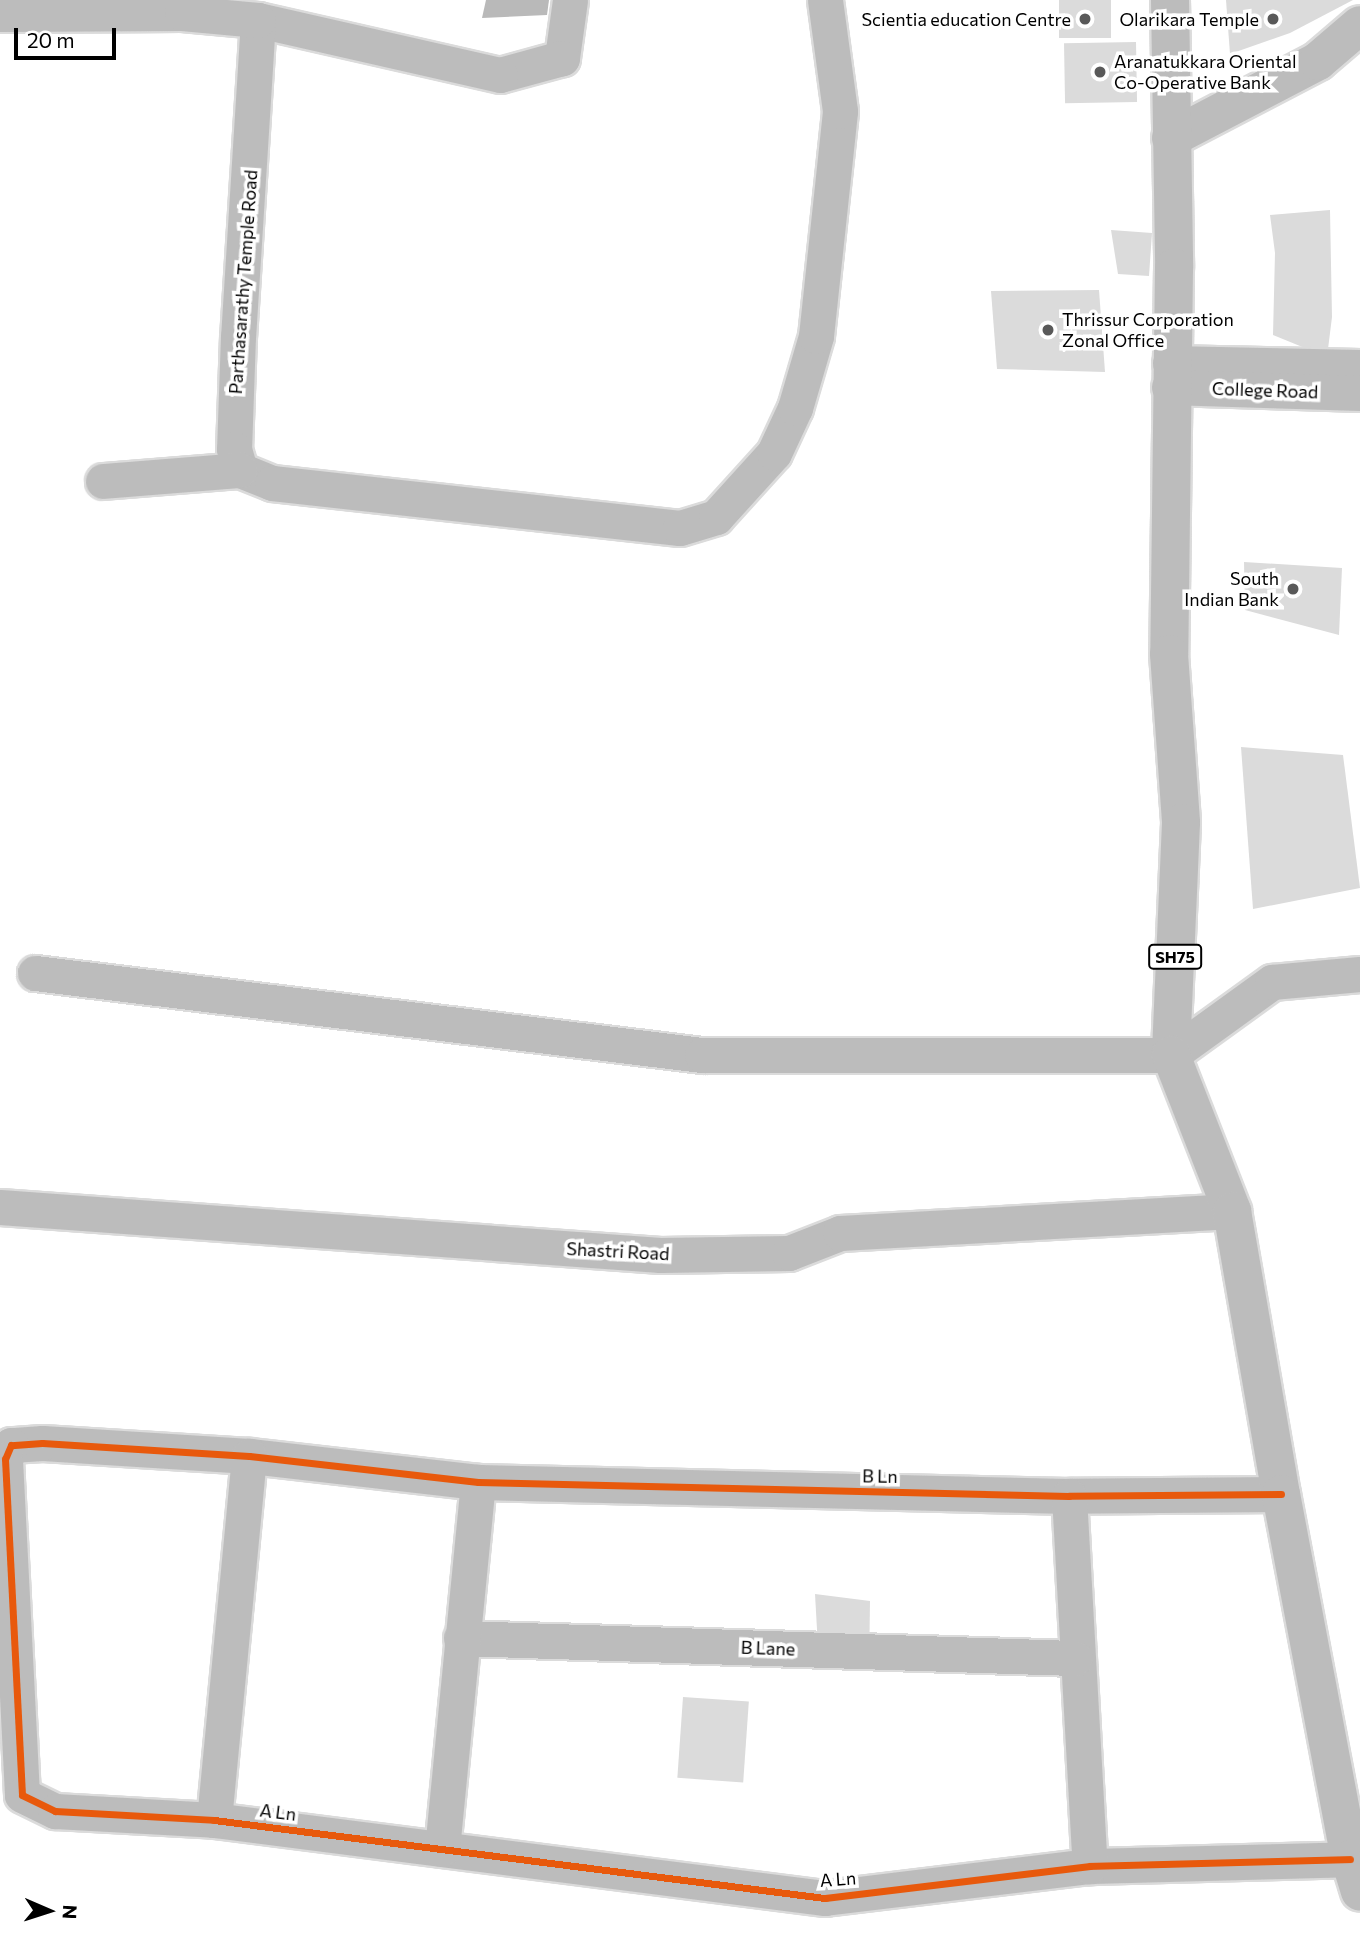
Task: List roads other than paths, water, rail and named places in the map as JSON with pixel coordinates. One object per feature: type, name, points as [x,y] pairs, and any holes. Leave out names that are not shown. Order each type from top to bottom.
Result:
[{"type":"main road","name":"SH75","points":[[1170,0],[1168,654],[1181,823],[1171,1055],[1232,1211],[1281,1494],[1356,1877]]},
{"type":"main road","points":[[1171,138],[1318,61],[1360,25]]},
{"type":"street","points":[[0,13],[182,13],[258,20],[500,75],[562,58],[570,0]]},
{"type":"street","points":[[103,481],[240,470],[272,483],[680,528],[716,517],[774,453],[795,408],[812,348],[827,260],[840,111],[825,0]]},
{"type":"street","name":"Parthasarathy Temple Road","points":[[240,470],[233,449],[258,20]]},
{"type":"street","points":[[1170,375],[1360,367]]},
{"type":"street","name":"College Road","points":[[1170,375],[1360,393]]},
{"type":"street","points":[[35,973],[702,1055],[1171,1055],[1272,982],[1360,974]]},
{"type":"street","name":"Shastri Road","points":[[0,1207],[660,1255],[789,1253],[841,1233],[1232,1211]]},
{"type":"street","name":"A Ln","points":[[478,1482],[249,1456],[42,1443],[11,1445],[5,1459],[22,1795],[55,1811],[214,1820],[825,1898],[1090,1866],[1356,1877]]},
{"type":"street","points":[[214,1820],[249,1456]]},
{"type":"street","points":[[442,1849],[478,1482]]},
{"type":"street","name":"B Ln","points":[[478,1482],[1069,1496],[1281,1494]]},
{"type":"street","points":[[1069,1496],[1075,1658],[1090,1866]]},
{"type":"street","name":"B Lane","points":[[461,1638],[1075,1658]]},
{"type":"place","name":"Scientia education Centre","points":[[1085,19]]},
{"type":"place","name":"Olarikara Temple","points":[[1273,19]]},
{"type":"place","name":"Aranatukkara Oriental Co-Operative Bank","points":[[1100,72]]},
{"type":"place","name":"Thrissur Corporation Zonal Office","points":[[1048,330]]},
{"type":"place","name":"South Indian Bank","points":[[1293,589]]}]
